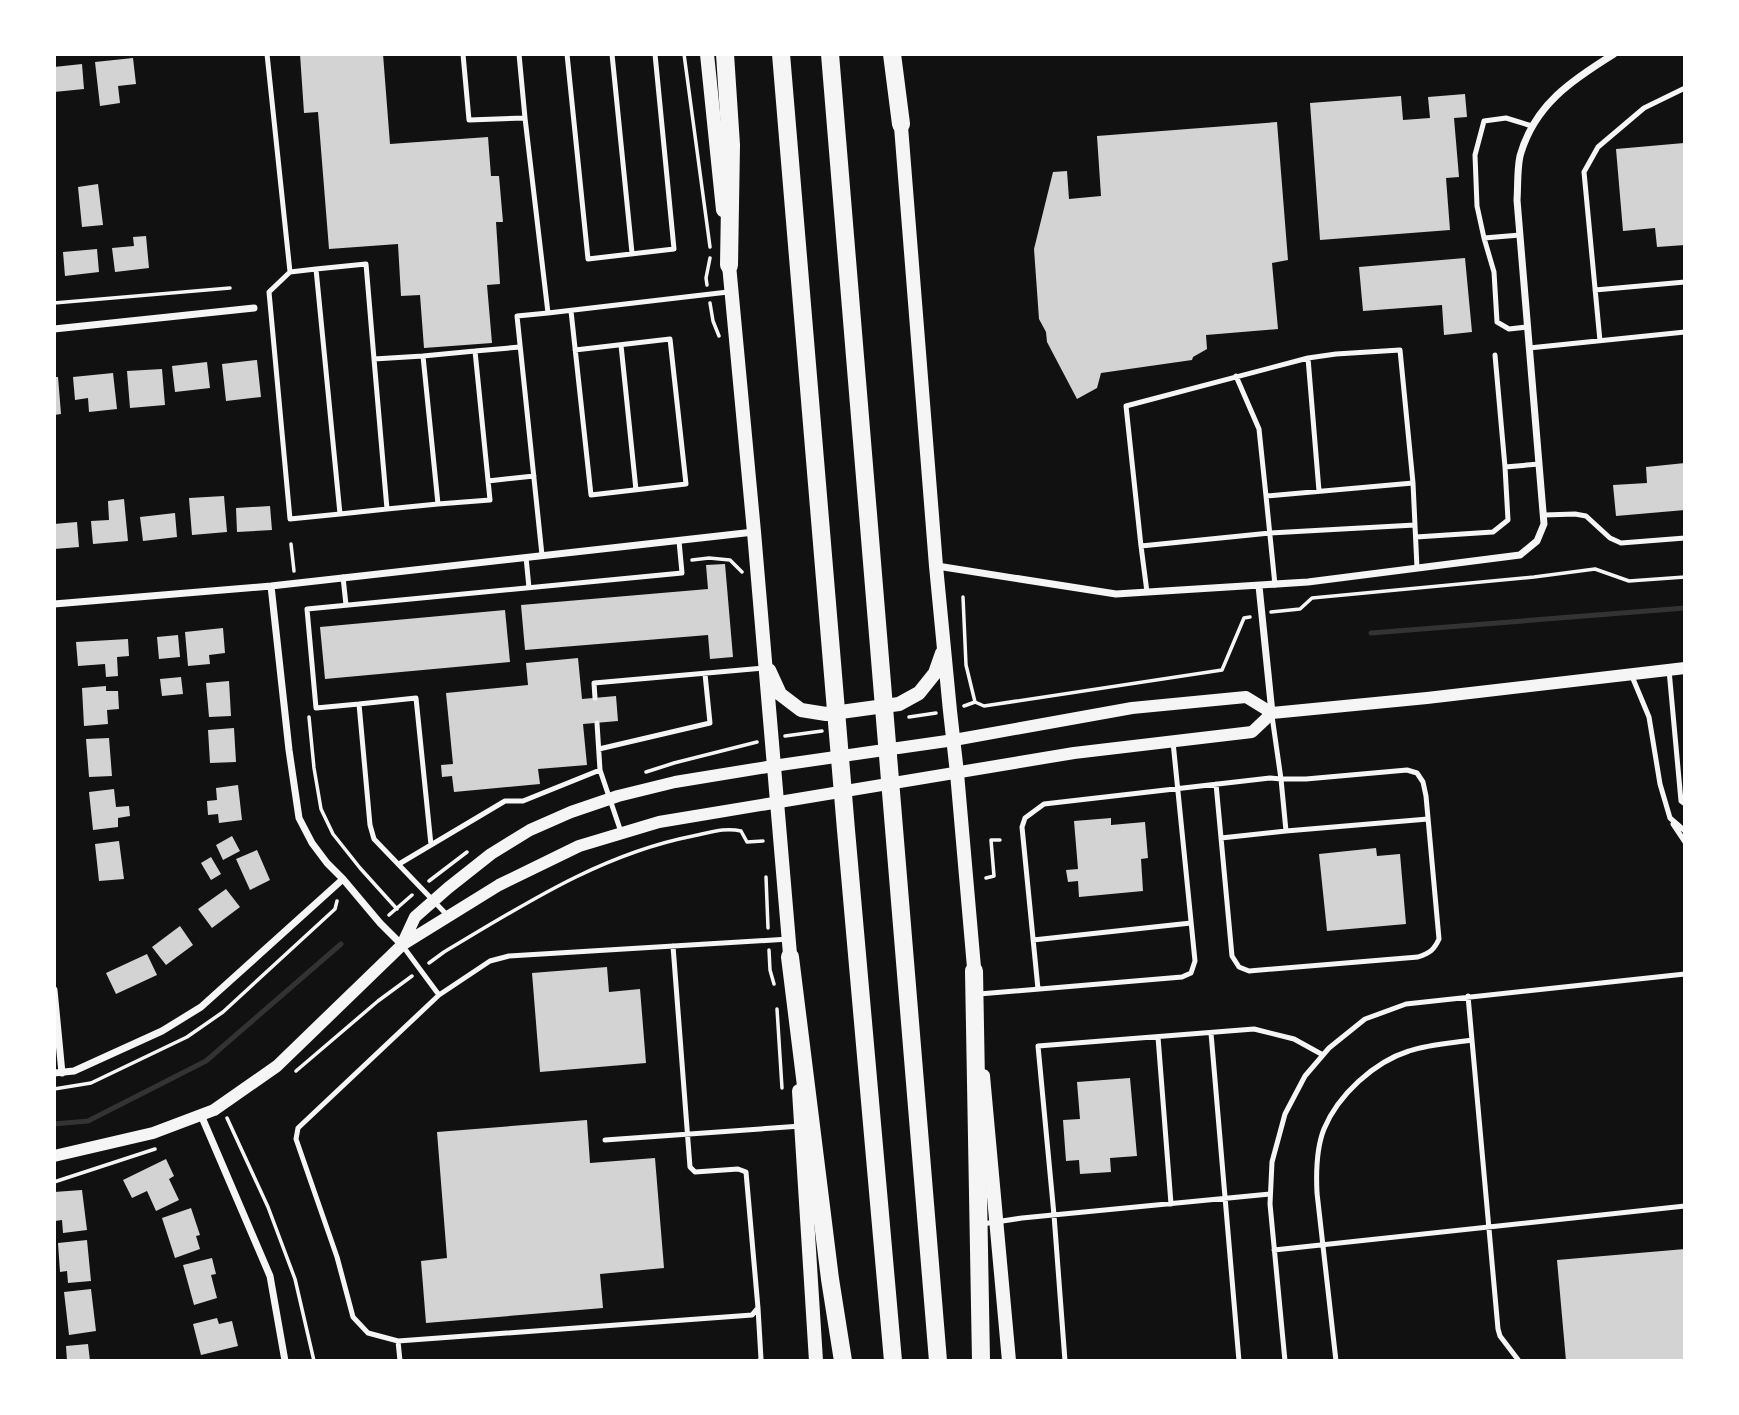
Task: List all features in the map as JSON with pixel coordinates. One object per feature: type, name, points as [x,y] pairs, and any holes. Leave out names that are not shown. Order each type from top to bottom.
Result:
[{"type":"highway","points":[[725,54],[731,145],[729,265]]},
{"type":"highway","points":[[781,54],[893,1361]]},
{"type":"highway","points":[[830,54],[938,1361]]},
{"type":"highway","points":[[894,54],[901,124]]},
{"type":"highway","points":[[790,948],[806,1126],[842,1361]]},
{"type":"highway","points":[[974,971],[987,1223],[981,1361]]},
{"type":"main road","points":[[707,54],[732,291],[790,948]]},
{"type":"main road","points":[[901,124],[936,566],[976,995],[987,1223],[1009,1361]]},
{"type":"main road","points":[[765,665],[780,694],[801,710],[826,714],[899,704],[919,693],[935,673],[944,646]]},
{"type":"main road","points":[[806,1126],[816,1361]]},
{"type":"street","points":[[936,566],[1116,594],[1259,586],[1520,555],[1537,541],[1544,524],[1544,515],[1517,200],[1519,159],[1532,126],[1554,96],[1584,72],[1614,54]]},
{"type":"street","points":[[54,329],[254,308]]},
{"type":"street","points":[[54,604],[271,586],[754,532]]},
{"type":"street","points":[[271,586],[299,818],[312,843],[327,863],[402,945]]},
{"type":"street","points":[[1259,586],[1272,713]]},
{"type":"street","points":[[402,945],[415,917],[491,854],[530,830],[610,799],[676,782],[954,740],[1132,708],[1246,697],[1272,713],[1685,668]]},
{"type":"street","points":[[54,1156],[203,1121],[214,1110],[277,1066],[402,945],[499,885],[579,846],[659,822],[1074,753],[1252,732],[1272,713]]},
{"type":"street","points":[[54,990],[58,1073],[74,1072],[162,1031],[201,1007],[343,878]]},
{"type":"street","points":[[203,1121],[270,1276],[285,1361]]},
{"type":"lane","points":[[267,54],[290,272]]},
{"type":"lane","points":[[463,54],[469,120],[526,118]]},
{"type":"lane","points":[[519,54],[548,313]]},
{"type":"lane","points":[[567,54],[588,258],[674,249],[655,54]]},
{"type":"lane","points":[[612,54],[632,253]]},
{"type":"lane","points":[[1600,341],[1584,172],[1598,148],[1644,108],[1685,88]]},
{"type":"lane","points":[[1527,327],[1509,329],[1497,321],[1494,272],[1477,206],[1475,155],[1484,121],[1506,118],[1532,126]]},
{"type":"lane","points":[[1484,238],[1520,235]]},
{"type":"lane","points":[[387,509],[366,264],[290,272],[270,292],[290,519],[490,500],[475,351]]},
{"type":"lane","points":[[316,270],[340,514]]},
{"type":"lane","points":[[1595,290],[1685,282]]},
{"type":"lane","points":[[542,555],[517,316],[732,291]]},
{"type":"lane","points":[[571,311],[575,350],[591,495],[686,484],[670,339],[575,350]]},
{"type":"lane","points":[[1529,348],[1685,332]]},
{"type":"lane","points":[[621,345],[636,490]]},
{"type":"lane","points":[[374,359],[520,347]]},
{"type":"lane","points":[[1147,592],[1126,407],[1236,376],[1308,358],[1336,354],[1399,350],[1413,483],[1417,568]]},
{"type":"lane","points":[[1416,537],[1493,532],[1508,520],[1495,355]]},
{"type":"lane","points":[[423,356],[438,504]]},
{"type":"lane","points":[[1308,358],[1319,491]]},
{"type":"lane","points":[[1236,376],[1259,429],[1275,584]]},
{"type":"lane","points":[[1505,467],[1539,464]]},
{"type":"lane","points":[[488,481],[534,476]]},
{"type":"lane","points":[[1266,496],[1413,483]]},
{"type":"lane","points":[[1544,515],[1575,513],[1586,516],[1610,538],[1621,543],[1685,538]]},
{"type":"lane","points":[[1141,546],[1270,533],[1415,525]]},
{"type":"lane","points":[[431,845],[416,698],[316,708],[307,609],[682,573],[679,541]]},
{"type":"lane","points":[[526,557],[529,588]]},
{"type":"lane","points":[[343,577],[346,605]]},
{"type":"lane","points":[[595,698],[594,684],[705,674],[765,665]]},
{"type":"lane","points":[[1669,670],[1681,801],[1685,804]]},
{"type":"lane","points":[[599,749],[710,723],[705,674]]},
{"type":"lane","points":[[1631,674],[1649,717],[1660,784],[1670,818],[1685,842]]},
{"type":"lane","points":[[359,704],[370,825],[374,839],[449,916]]},
{"type":"lane","points":[[1272,713],[1286,831]]},
{"type":"lane","points":[[597,723],[600,770],[621,833]]},
{"type":"lane","points":[[976,995],[1182,977],[1191,972],[1195,961],[1172,741]]},
{"type":"lane","points":[[399,864],[505,802],[523,801],[600,770]]},
{"type":"lane","points":[[1038,989],[1022,827],[1025,818],[1044,804],[1178,788],[1270,778],[1306,779],[1407,770],[1417,773],[1423,782],[1428,819],[1439,939],[1436,947],[1418,957],[1249,971],[1239,967],[1232,956],[1216,784]]},
{"type":"lane","points":[[1670,818],[1685,831]]},
{"type":"lane","points":[[1221,838],[1428,819]]},
{"type":"lane","points":[[1033,940],[1191,922]]},
{"type":"lane","points":[[402,945],[439,995]]},
{"type":"lane","points":[[758,1308],[752,1315],[398,1341],[368,1333],[353,1317],[337,1257],[296,1139],[298,1128],[439,995],[490,961],[509,956],[673,946],[790,948]]},
{"type":"lane","points":[[673,946],[690,1167],[695,1172],[738,1169],[746,1172],[758,1308],[759,1361]]},
{"type":"lane","points":[[1284,1361],[1270,1194],[1272,1162],[1285,1114],[1304,1076],[1329,1048],[1365,1019],[1406,1004],[1685,974]]},
{"type":"lane","points":[[1468,996],[1498,1329],[1500,1336],[1519,1361]]},
{"type":"lane","points":[[1065,1361],[1038,1046],[1254,1029],[1294,1039],[1323,1055]]},
{"type":"lane","points":[[1211,1033],[1239,1361]]},
{"type":"lane","points":[[1158,1037],[1171,1204]]},
{"type":"lane","points":[[1336,1361],[1316,1177],[1319,1144],[1324,1128],[1352,1088],[1369,1073],[1399,1054],[1472,1040]]},
{"type":"lane","points":[[605,1140],[806,1126]]},
{"type":"lane","points":[[987,1223],[1270,1194]]},
{"type":"lane","points":[[1274,1250],[1685,1206]]},
{"type":"lane","points":[[398,1341],[400,1361]]},
{"type":"path","points":[[684,54],[711,252],[706,278],[713,321],[720,340]]},
{"type":"path","points":[[54,303],[230,288]]},
{"type":"path","points":[[738,534],[743,584]]},
{"type":"path","points":[[291,544],[295,583]]},
{"type":"path","points":[[963,597],[966,665],[975,702],[984,706],[1222,670],[1244,618],[1300,609],[1312,598],[1595,569],[1629,581],[1685,577]]},
{"type":"path","points":[[309,716],[321,809],[333,834],[397,909]]},
{"type":"path","points":[[287,1077],[377,1001],[444,952],[543,893],[600,864],[666,841],[730,828],[741,831],[747,842],[763,840]]},
{"type":"path","points":[[986,878],[994,876],[991,840],[1000,840]]},
{"type":"path","points":[[203,1121],[227,1118],[268,1207],[295,1279],[314,1361]]},
{"type":"path","points":[[54,1182],[157,1149]]},
{"type":"building","points":[[300,54],[383,54],[390,144],[488,137],[491,176],[499,176],[503,222],[496,222],[500,284],[487,285],[492,343],[424,348],[420,295],[401,296],[398,244],[329,249],[318,112],[304,113]]},
{"type":"building","points":[[133,58],[136,84],[118,86],[120,103],[100,106],[95,62]]},
{"type":"building","points":[[82,64],[84,89],[54,92],[54,67]]},
{"type":"building","points":[[1465,94],[1467,117],[1454,118],[1459,177],[1446,178],[1450,230],[1320,240],[1310,103],[1401,96],[1403,120],[1430,118],[1428,97]]},
{"type":"building","points":[[1277,122],[1288,260],[1272,263],[1278,329],[1206,335],[1207,349],[1192,360],[1101,373],[1097,388],[1077,399],[1047,342],[1046,332],[1039,319],[1034,249],[1053,172],[1067,171],[1069,199],[1101,196],[1097,136]]},
{"type":"building","points":[[1684,143],[1685,245],[1657,247],[1655,228],[1623,231],[1616,149]]},
{"type":"building","points":[[98,184],[103,225],[82,227],[78,187]]},
{"type":"building","points":[[146,236],[149,268],[115,272],[112,248],[134,246],[133,237]]},
{"type":"building","points":[[97,249],[99,272],[65,276],[63,252]]},
{"type":"building","points":[[1465,258],[1472,332],[1444,335],[1442,305],[1363,311],[1359,267]]},
{"type":"building","points":[[257,360],[261,397],[226,401],[222,364]]},
{"type":"building","points":[[207,362],[210,388],[175,392],[172,366]]},
{"type":"building","points":[[162,369],[165,405],[130,408],[127,371]]},
{"type":"building","points":[[113,373],[117,409],[89,412],[88,398],[75,400],[73,377]]},
{"type":"building","points":[[54,377],[58,377],[61,414],[54,415]]},
{"type":"building","points":[[1685,463],[1685,510],[1616,516],[1613,485],[1647,483],[1646,467]]},
{"type":"building","points":[[224,496],[227,532],[192,535],[189,498]]},
{"type":"building","points":[[124,499],[128,541],[93,544],[91,521],[109,520],[108,501]]},
{"type":"building","points":[[270,506],[272,530],[237,532],[236,508]]},
{"type":"building","points":[[175,513],[177,537],[143,541],[140,517]]},
{"type":"building","points":[[77,522],[79,547],[54,549],[54,524]]},
{"type":"building","points":[[725,564],[733,657],[710,659],[708,635],[525,650],[521,605],[708,589],[706,565]]},
{"type":"building","points":[[505,610],[510,662],[325,679],[320,627]]},
{"type":"building","points":[[223,628],[225,653],[209,655],[210,664],[188,666],[185,632]]},
{"type":"building","points":[[178,635],[180,657],[159,659],[157,637]]},
{"type":"building","points":[[128,639],[129,656],[117,657],[118,676],[106,677],[105,664],[78,666],[76,642]]},
{"type":"building","points":[[578,658],[582,699],[616,696],[618,721],[583,724],[587,765],[538,769],[540,784],[454,792],[452,776],[442,777],[441,765],[453,764],[446,693],[528,685],[526,663]]},
{"type":"building","points":[[181,677],[183,694],[162,696],[160,679]]},
{"type":"building","points":[[229,681],[231,716],[209,717],[206,683]]},
{"type":"building","points":[[106,686],[106,691],[118,691],[119,709],[107,710],[108,724],[84,726],[82,688]]},
{"type":"building","points":[[234,728],[236,762],[210,763],[208,730]]},
{"type":"building","points":[[109,738],[112,776],[89,777],[86,739]]},
{"type":"building","points":[[238,785],[242,820],[219,823],[218,814],[208,815],[207,801],[217,800],[216,788]]},
{"type":"building","points":[[114,789],[116,807],[129,806],[130,816],[118,818],[118,827],[93,830],[89,792]]},
{"type":"building","points":[[1111,818],[1111,825],[1145,822],[1148,858],[1141,859],[1143,891],[1079,897],[1078,881],[1068,882],[1066,870],[1078,869],[1074,821]]},
{"type":"building","points":[[232,836],[240,851],[223,860],[216,845]]},
{"type":"building","points":[[119,841],[124,879],[99,881],[95,844]]},
{"type":"building","points":[[1376,848],[1377,856],[1400,854],[1406,924],[1327,931],[1319,854]]},
{"type":"building","points":[[257,850],[270,880],[250,890],[236,859]]},
{"type":"building","points":[[211,857],[221,874],[211,880],[201,863]]},
{"type":"building","points":[[226,889],[240,907],[212,928],[198,909]]},
{"type":"building","points":[[180,926],[193,945],[166,965],[152,947]]},
{"type":"building","points":[[147,954],[157,975],[116,994],[106,973]]},
{"type":"building","points":[[607,967],[609,992],[640,989],[646,1063],[540,1072],[532,973]]},
{"type":"building","points":[[1130,1078],[1137,1156],[1110,1158],[1111,1172],[1080,1174],[1079,1160],[1066,1161],[1063,1120],[1080,1119],[1077,1082]]},
{"type":"building","points":[[587,1120],[590,1163],[655,1158],[664,1268],[600,1274],[603,1308],[426,1323],[421,1261],[447,1258],[437,1132]]},
{"type":"building","points":[[166,1159],[174,1176],[169,1179],[179,1200],[156,1211],[147,1191],[132,1198],[123,1180]]},
{"type":"building","points":[[82,1190],[87,1230],[63,1233],[62,1220],[55,1221],[54,1192]]},
{"type":"building","points":[[191,1208],[200,1235],[196,1236],[200,1249],[175,1258],[162,1218]]},
{"type":"building","points":[[87,1240],[91,1281],[68,1283],[67,1271],[60,1272],[58,1243]]},
{"type":"building","points":[[1685,1249],[1685,1361],[1566,1361],[1557,1260]]},
{"type":"building","points":[[212,1258],[216,1274],[211,1275],[217,1298],[194,1305],[183,1265]]},
{"type":"building","points":[[91,1289],[96,1331],[69,1335],[64,1292]]},
{"type":"building","points":[[217,1318],[219,1324],[232,1321],[238,1346],[201,1355],[193,1324]]},
{"type":"building","points":[[88,1344],[90,1361],[67,1361],[66,1346]]},
{"type":"waterway","points":[[1371,633],[1685,608]]},
{"type":"waterway","points":[[54,1124],[88,1121],[206,1061],[341,944]]}]
